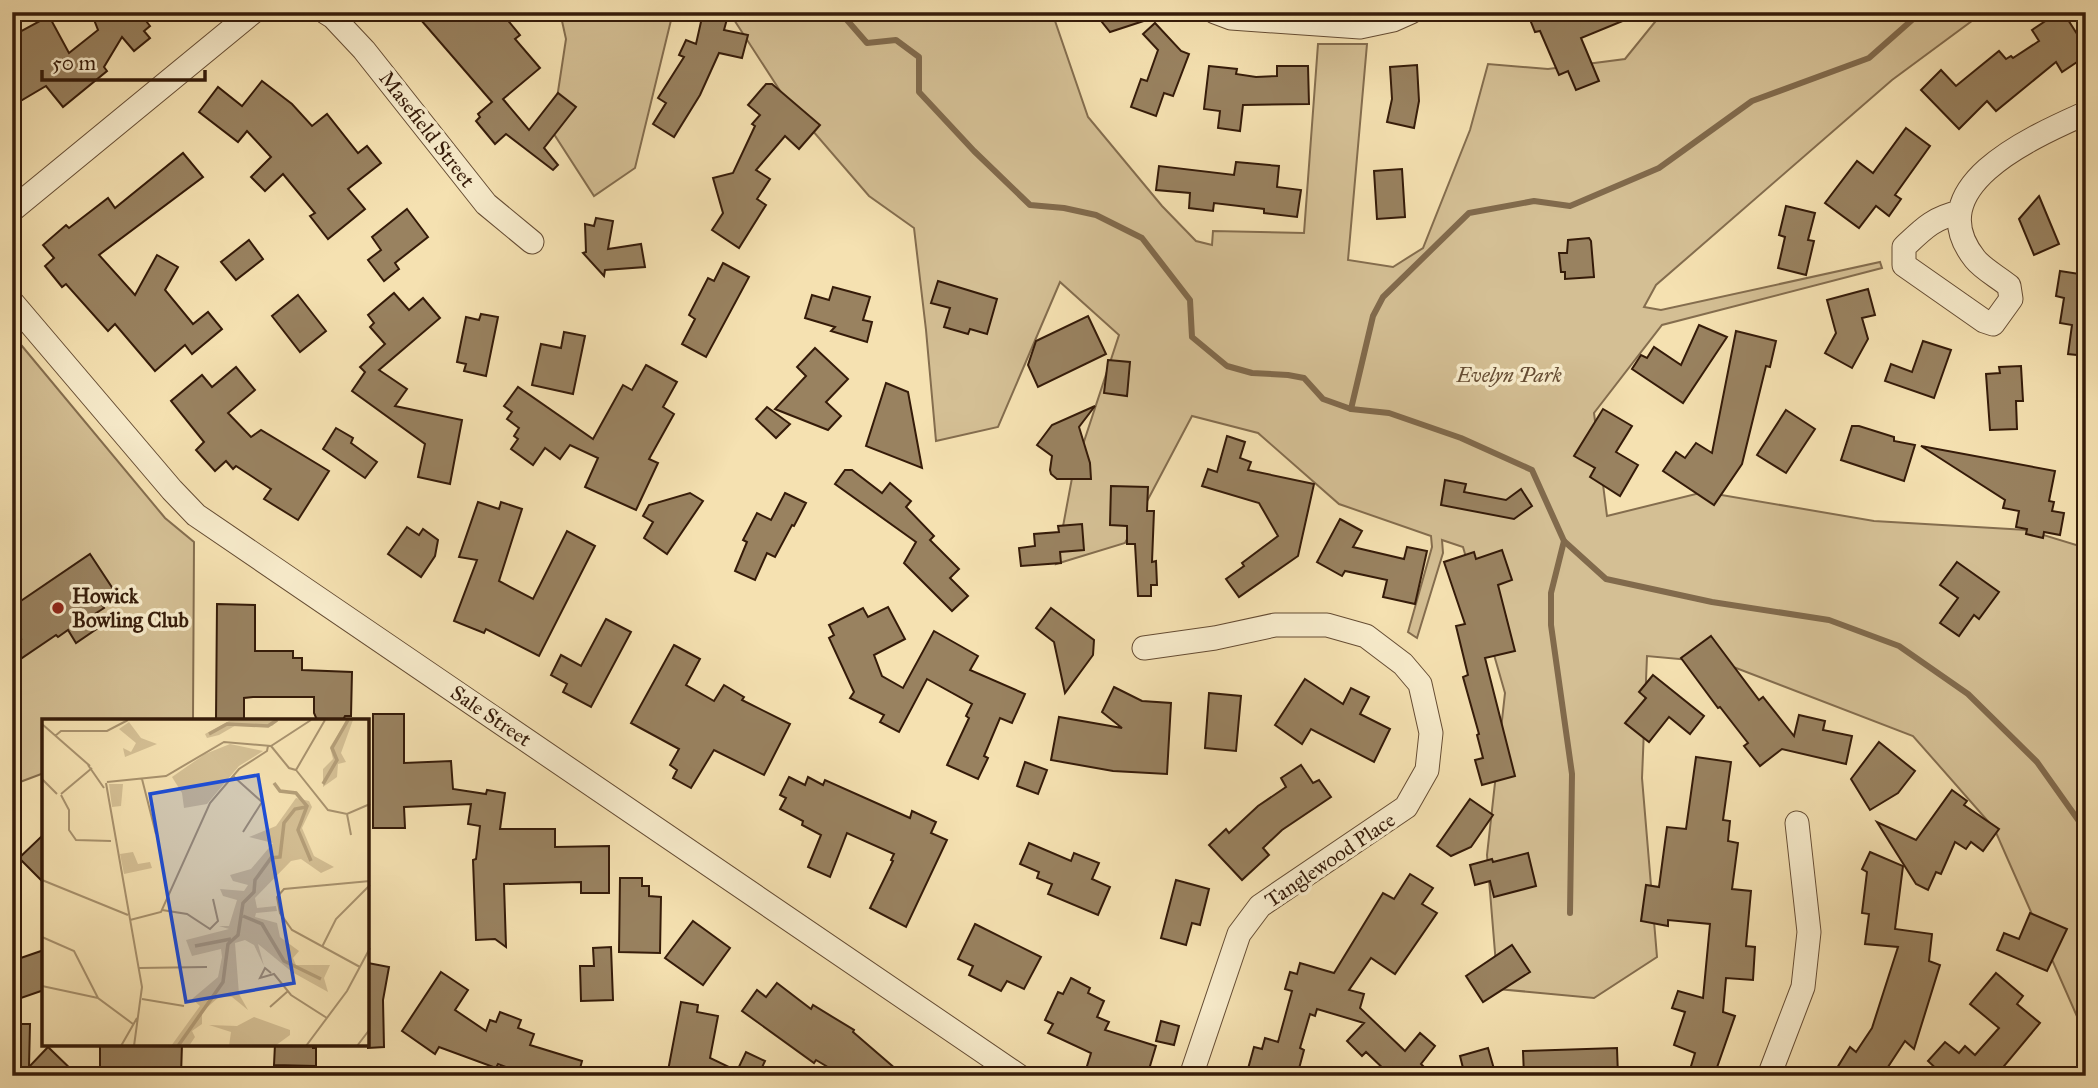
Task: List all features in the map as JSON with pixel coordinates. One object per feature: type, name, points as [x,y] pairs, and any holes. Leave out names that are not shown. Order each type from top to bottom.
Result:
[{"type":"street","points":[[12,210],[253,12]]},
{"type":"street","name":"Masefield Street","points":[[325,12],[364,50],[486,204],[532,242]]},
{"type":"street","points":[[1215,12],[1231,18],[1360,27],[1393,20],[1411,12]]},
{"type":"street","points":[[1959,212],[1940,216],[1926,225],[1904,247],[1904,265],[1984,321],[1993,324],[2011,299],[2008,286],[1976,261],[1965,244],[1959,212],[1964,195],[1975,181],[2005,155],[2030,138],[2086,113]]},
{"type":"street","name":"Sale Street","points":[[12,302],[172,491],[196,515],[1019,1076]]},
{"type":"street","name":"Tanglewood Place","points":[[1144,648],[1216,638],[1275,625],[1327,625],[1366,636],[1403,664],[1420,684],[1431,733],[1427,770],[1406,807],[1260,906],[1239,934],[1191,1076]]},
{"type":"street","points":[[1769,1076],[1803,986],[1809,932],[1797,823]]},
{"type":"green space","points":[[560,12],[673,12],[635,168],[594,196],[552,131],[566,39]]},
{"type":"green space","name":"Evelyn Park","points":[[729,12],[1049,12],[1054,18],[1088,117],[1162,206],[1196,241],[1212,245],[1213,231],[1304,233],[1318,44],[1367,44],[1348,260],[1393,267],[1423,248],[1470,130],[1488,64],[1548,69],[1625,59],[1663,12],[1984,12],[1892,80],[1656,285],[1644,307],[1661,310],[1880,262],[1882,268],[1662,325],[1594,413],[1607,516],[1704,492],[1874,521],[2027,530],[2086,548],[2086,1029],[2083,1030],[1994,828],[1913,736],[1723,663],[1647,656],[1642,778],[1657,957],[1594,998],[1498,989],[1487,855],[1505,693],[1463,547],[1442,540],[1443,553],[1417,638],[1408,632],[1432,547],[1431,536],[1339,504],[1258,433],[1192,416],[1125,543],[1056,564],[1072,478],[1119,335],[1060,282],[998,427],[936,441],[914,228],[869,196],[786,100]]},
{"type":"green space","points":[[12,334],[165,518],[194,542],[193,719],[42,719],[42,774],[12,785]]},
{"type":"building","points":[[91,12],[139,12],[150,26],[144,31],[150,38],[134,51],[122,37],[104,67],[107,71],[63,107],[46,86],[12,106],[12,36],[49,16],[69,53],[98,30]]},
{"type":"building","points":[[414,12],[501,12],[520,35],[515,39],[540,68],[503,99],[529,130],[558,93],[576,107],[544,148],[558,165],[553,170],[506,134],[495,144],[476,121],[480,117],[478,114],[492,102]]},
{"type":"building","points":[[1094,12],[1159,12],[1159,16],[1110,32]]},
{"type":"building","points":[[1527,12],[1642,13],[1581,38],[1599,81],[1576,90],[1568,71],[1559,75],[1540,31],[1535,32]]},
{"type":"building","points":[[2063,12],[2086,48],[2086,56],[2062,72],[2056,62],[1996,111],[1987,101],[1959,129],[1921,90],[1941,70],[1956,86],[1999,51],[2006,59],[2011,56],[2013,58],[2039,41],[2032,30]]},
{"type":"building","points":[[703,13],[727,19],[724,30],[748,35],[742,58],[719,53],[700,95],[674,137],[653,124],[666,103],[658,98],[684,57],[679,55],[686,40],[696,44]]},
{"type":"building","points":[[1155,23],[1181,51],[1189,54],[1173,96],[1164,93],[1156,116],[1131,107],[1141,79],[1147,81],[1158,50],[1143,34]]},
{"type":"building","points":[[1417,65],[1419,101],[1414,128],[1387,122],[1392,99],[1390,67]]},
{"type":"building","points":[[1209,66],[1237,69],[1236,74],[1256,77],[1277,76],[1277,66],[1308,66],[1309,104],[1243,105],[1240,131],[1218,128],[1220,111],[1204,109]]},
{"type":"building","points":[[262,81],[292,104],[312,126],[327,114],[358,153],[367,146],[381,163],[348,189],[365,209],[328,239],[310,216],[315,213],[283,174],[265,191],[251,177],[271,157],[247,131],[238,142],[199,112],[218,87],[242,106]]},
{"type":"building","points":[[766,84],[772,84],[820,125],[799,149],[785,136],[756,170],[770,179],[757,199],[766,205],[739,248],[712,230],[723,213],[713,178],[733,173],[755,126],[752,124],[760,115],[748,105]]},
{"type":"building","points":[[1906,128],[1930,146],[1895,195],[1901,199],[1889,216],[1876,206],[1859,228],[1825,203],[1857,161],[1873,173]]},
{"type":"building","points":[[183,153],[203,177],[99,255],[135,295],[157,255],[178,267],[165,290],[193,324],[208,312],[222,329],[192,354],[185,345],[155,371],[115,324],[108,331],[66,284],[62,287],[45,266],[54,258],[43,245],[66,225],[69,228],[108,198],[115,208]]},
{"type":"building","points":[[1236,162],[1279,166],[1277,187],[1301,190],[1297,217],[1264,213],[1264,209],[1214,203],[1213,211],[1189,208],[1190,193],[1156,190],[1159,166],[1234,175]]},
{"type":"building","points":[[1402,169],[1405,217],[1377,219],[1374,171]]},
{"type":"building","points":[[2039,196],[2059,244],[2034,255],[2019,219]]},
{"type":"building","points":[[1786,206],[1815,213],[1808,240],[1814,241],[1806,275],[1778,268],[1785,237],[1779,235]]},
{"type":"building","points":[[407,209],[428,237],[395,263],[399,269],[384,281],[368,260],[381,250],[372,237]]},
{"type":"building","points":[[596,218],[613,221],[608,249],[641,244],[645,267],[605,270],[604,276],[583,253],[586,252],[585,224],[594,226]]},
{"type":"building","points":[[1589,238],[1594,277],[1565,279],[1565,272],[1561,272],[1559,253],[1567,253],[1568,240]]},
{"type":"building","points":[[249,240],[263,259],[236,280],[221,262]]},
{"type":"building","points":[[723,263],[749,277],[706,357],[682,344],[695,319],[689,315],[708,278],[714,281]]},
{"type":"building","points":[[2060,271],[2086,275],[2082,297],[2086,298],[2086,356],[2068,354],[2072,325],[2060,323],[2064,298],[2056,296]]},
{"type":"building","points":[[938,281],[997,299],[987,334],[970,329],[968,334],[944,327],[950,308],[931,303]]},
{"type":"building","points":[[833,287],[870,297],[863,320],[872,322],[867,342],[831,331],[835,327],[805,318],[812,295],[829,300]]},
{"type":"building","points":[[1868,289],[1875,315],[1862,318],[1868,339],[1852,368],[1825,353],[1836,333],[1827,300]]},
{"type":"building","points":[[394,293],[409,310],[423,298],[440,318],[379,370],[407,389],[395,406],[462,420],[450,484],[418,477],[425,444],[352,391],[365,372],[360,367],[385,344],[370,327],[374,323],[368,315]]},
{"type":"building","points":[[298,295],[326,331],[300,352],[272,316]]},
{"type":"building","points":[[481,314],[498,317],[486,376],[464,371],[466,364],[457,362],[466,317],[479,320]]},
{"type":"building","points":[[1088,316],[1106,354],[1038,387],[1028,365],[1036,341]]},
{"type":"building","points":[[1699,325],[1727,337],[1683,403],[1632,369],[1641,355],[1647,358],[1654,347],[1681,365]]},
{"type":"building","points":[[1736,331],[1776,341],[1770,367],[1766,366],[1742,464],[1714,505],[1663,471],[1676,452],[1685,458],[1696,443],[1712,453]]},
{"type":"building","points":[[564,332],[585,336],[573,394],[532,385],[541,344],[561,348]]},
{"type":"building","points":[[1923,341],[1951,350],[1934,398],[1885,381],[1891,364],[1912,372]]},
{"type":"building","points":[[815,348],[848,379],[826,402],[841,416],[828,430],[775,409],[806,376],[797,367]]},
{"type":"building","points":[[1108,360],[1130,362],[1127,396],[1104,393]]},
{"type":"building","points":[[646,365],[677,382],[663,407],[674,414],[649,459],[658,463],[636,510],[585,487],[598,458],[570,445],[560,459],[545,448],[533,465],[511,449],[518,439],[514,436],[519,428],[507,419],[512,412],[504,406],[518,387],[593,439],[623,385],[632,390]]},
{"type":"building","points":[[2021,366],[2023,401],[2016,401],[2017,429],[1990,430],[1986,374],[2000,373],[1999,367]]},
{"type":"building","points":[[236,367],[255,390],[228,413],[251,437],[261,430],[329,471],[298,520],[264,499],[271,489],[236,466],[233,469],[226,461],[215,471],[196,450],[204,442],[171,401],[202,375],[212,387]]},
{"type":"building","points":[[886,383],[908,392],[922,468],[866,446]]},
{"type":"building","points":[[1095,406],[1079,427],[1090,463],[1091,479],[1057,479],[1050,470],[1052,456],[1037,445],[1052,425]]},
{"type":"building","points":[[767,407],[790,424],[776,438],[756,419]]},
{"type":"building","points":[[1603,409],[1632,426],[1616,452],[1638,465],[1620,496],[1590,477],[1595,468],[1574,456]]},
{"type":"building","points":[[1786,410],[1815,429],[1786,473],[1757,455]]},
{"type":"building","points":[[1852,426],[1894,437],[1894,441],[1915,445],[1904,481],[1841,460]]},
{"type":"building","points":[[336,428],[353,438],[351,443],[377,462],[365,478],[323,449]]},
{"type":"building","points":[[1227,436],[1245,442],[1240,458],[1251,462],[1248,470],[1314,484],[1298,556],[1239,597],[1226,579],[1244,566],[1242,563],[1278,536],[1259,503],[1202,486],[1208,469],[1217,472]]},
{"type":"building","points":[[1921,446],[2055,471],[2049,501],[2054,502],[2052,511],[2064,513],[2060,535],[2044,532],[2043,538],[2026,534],[2027,529],[2016,527],[2019,511],[2003,508],[2005,500]]},
{"type":"building","points":[[845,470],[852,470],[882,493],[890,483],[911,501],[906,507],[934,536],[930,540],[959,569],[950,578],[968,596],[952,611],[904,563],[916,542],[835,484]]},
{"type":"building","points":[[1445,480],[1466,484],[1464,492],[1506,500],[1521,489],[1532,506],[1514,519],[1441,505]]},
{"type":"building","points":[[1111,486],[1148,487],[1147,511],[1154,511],[1152,562],[1156,561],[1157,585],[1151,585],[1151,596],[1138,596],[1135,544],[1127,544],[1127,526],[1110,525]]},
{"type":"building","points":[[690,493],[703,501],[667,554],[644,538],[653,522],[643,516],[649,505]]},
{"type":"building","points":[[785,493],[806,503],[775,557],[767,553],[755,580],[735,571],[747,542],[743,540],[757,513],[771,520]]},
{"type":"building","points":[[478,502],[499,509],[501,502],[522,509],[499,581],[533,599],[567,531],[595,546],[539,656],[486,629],[484,633],[454,621],[477,560],[459,557]]},
{"type":"building","points":[[1340,519],[1362,531],[1353,547],[1404,559],[1407,547],[1427,551],[1415,604],[1383,597],[1387,580],[1345,571],[1342,576],[1317,562]]},
{"type":"building","points":[[1082,524],[1084,550],[1060,552],[1061,563],[1021,566],[1019,548],[1035,546],[1034,534],[1059,532],[1058,526]]},
{"type":"building","points":[[407,527],[419,535],[423,529],[438,540],[435,556],[421,577],[388,554]]},
{"type":"building","points":[[1502,550],[1512,580],[1498,585],[1515,651],[1485,658],[1515,776],[1482,785],[1475,760],[1483,758],[1463,677],[1468,675],[1456,626],[1465,624],[1444,562],[1474,552],[1476,559]]},
{"type":"building","name":"Howick Bowling Club","points":[[90,554],[117,595],[90,617],[98,628],[76,643],[68,630],[19,660],[12,650],[12,644],[21,639],[12,626],[12,607]]},
{"type":"building","points":[[1957,562],[1999,592],[1979,619],[1974,615],[1959,636],[1940,623],[1958,598],[1940,585]]},
{"type":"building","points":[[217,604],[255,605],[255,651],[293,651],[293,658],[302,658],[302,670],[352,672],[351,716],[345,716],[344,719],[317,719],[314,697],[253,697],[244,698],[244,719],[216,719]]},
{"type":"building","points":[[888,607],[905,639],[874,655],[882,676],[903,688],[934,631],[978,656],[970,670],[1025,694],[1012,723],[1000,718],[984,756],[988,758],[978,779],[947,765],[969,718],[966,716],[972,704],[927,679],[899,732],[880,722],[884,715],[850,698],[854,692],[829,638],[834,635],[829,625],[863,608],[868,617]]},
{"type":"building","points":[[1051,608],[1094,640],[1093,655],[1065,693],[1054,642],[1036,628]]},
{"type":"building","points":[[606,619],[631,632],[591,707],[563,692],[567,684],[551,675],[561,655],[581,666]]},
{"type":"building","points":[[1711,636],[1759,700],[1763,697],[1794,736],[1799,715],[1825,721],[1823,730],[1852,736],[1846,764],[1782,749],[1760,766],[1744,746],[1748,743],[1681,658]]},
{"type":"building","points":[[674,645],[700,659],[686,685],[714,701],[724,685],[744,697],[742,700],[790,724],[764,775],[714,750],[691,788],[673,778],[677,770],[670,765],[679,749],[631,723]]},
{"type":"building","points":[[1653,675],[1704,716],[1690,734],[1669,717],[1649,742],[1625,723],[1646,698],[1639,692]]},
{"type":"building","points":[[1305,679],[1343,704],[1351,688],[1369,697],[1360,714],[1390,729],[1374,762],[1311,729],[1302,744],[1275,725]]},
{"type":"building","points":[[1114,687],[1142,701],[1171,703],[1167,774],[1113,771],[1051,760],[1059,717],[1122,728],[1102,712]]},
{"type":"building","points":[[1209,693],[1241,696],[1236,751],[1205,748]]},
{"type":"building","points":[[373,714],[404,714],[404,763],[451,761],[453,789],[486,794],[487,790],[505,793],[500,829],[555,829],[555,847],[609,846],[609,893],[581,893],[581,882],[504,884],[506,947],[495,939],[476,940],[473,860],[476,859],[480,826],[468,824],[471,804],[404,807],[405,828],[373,828]]},
{"type":"building","points":[[1879,742],[1915,771],[1898,793],[1870,810],[1851,779]]},
{"type":"building","points":[[1696,757],[1731,762],[1723,820],[1730,821],[1728,841],[1738,843],[1732,889],[1751,891],[1746,946],[1755,947],[1753,980],[1726,978],[1723,1012],[1735,1016],[1714,1076],[1688,1076],[1695,1053],[1674,1045],[1685,1012],[1672,1008],[1678,991],[1703,998],[1710,924],[1668,920],[1668,926],[1641,921],[1646,885],[1659,887],[1667,827],[1686,829]]},
{"type":"building","points":[[1025,762],[1047,770],[1038,794],[1017,786]]},
{"type":"building","points":[[1301,765],[1313,783],[1319,780],[1331,797],[1282,830],[1263,848],[1269,855],[1242,880],[1209,845],[1226,829],[1229,833],[1258,806],[1286,787],[1281,778]]},
{"type":"building","points":[[789,777],[805,785],[808,777],[823,785],[825,780],[910,818],[912,811],[936,822],[931,833],[947,840],[906,927],[870,908],[894,854],[847,833],[830,877],[808,867],[821,835],[802,825],[803,821],[780,809],[786,798],[780,795]]},
{"type":"building","points":[[1952,790],[1967,801],[1964,805],[1999,829],[1983,851],[1971,842],[1966,849],[1955,842],[1941,874],[1936,872],[1928,890],[1916,884],[1877,822],[1916,840]]},
{"type":"building","points":[[1470,799],[1493,815],[1471,847],[1451,856],[1437,846]]},
{"type":"building","points":[[42,836],[42,881],[19,858]]},
{"type":"building","points":[[1029,843],[1071,861],[1074,853],[1099,863],[1092,879],[1110,887],[1098,915],[1048,894],[1052,884],[1037,878],[1039,872],[1020,864]]},
{"type":"building","points":[[1870,852],[1903,866],[1895,929],[1932,934],[1929,961],[1940,965],[1914,1049],[1905,1041],[1882,1076],[1849,1076],[1837,1068],[1850,1047],[1856,1052],[1872,1028],[1898,947],[1865,944],[1869,914],[1862,913],[1867,872],[1862,869]]},
{"type":"building","points":[[1528,853],[1536,886],[1494,897],[1490,881],[1475,885],[1470,865]]},
{"type":"building","points":[[1410,874],[1433,888],[1422,904],[1437,913],[1395,974],[1371,958],[1349,990],[1364,994],[1360,1008],[1405,1051],[1420,1033],[1435,1046],[1421,1064],[1433,1076],[1391,1076],[1366,1052],[1362,1056],[1347,1041],[1364,1023],[1317,1009],[1315,1016],[1310,1014],[1300,1048],[1304,1050],[1297,1076],[1246,1076],[1254,1047],[1262,1049],[1265,1038],[1278,1042],[1292,991],[1285,989],[1290,972],[1297,974],[1300,963],[1334,973],[1383,893],[1394,899]]},
{"type":"building","points":[[620,878],[642,878],[642,886],[649,886],[649,896],[661,897],[660,953],[619,952]]},
{"type":"building","points":[[1176,880],[1209,889],[1200,925],[1192,923],[1186,945],[1161,938]]},
{"type":"building","points":[[2030,913],[2067,929],[2047,971],[1997,950],[2004,933],[2019,939]]},
{"type":"building","points":[[693,921],[730,948],[703,985],[665,958]]},
{"type":"building","points":[[975,924],[1041,957],[1024,989],[1007,981],[1001,991],[969,975],[973,966],[958,959]]},
{"type":"building","points":[[1512,945],[1530,972],[1483,1002],[1466,976]]},
{"type":"building","points":[[611,947],[613,1000],[581,1001],[580,966],[594,966],[593,948]]},
{"type":"building","points":[[42,951],[42,991],[21,998],[12,972],[12,961]]},
{"type":"building","points":[[369,963],[389,967],[383,1000],[384,1047],[368,1048]]},
{"type":"building","points":[[441,972],[468,990],[455,1010],[486,1031],[490,1020],[496,1022],[500,1012],[521,1020],[518,1028],[534,1034],[530,1045],[582,1061],[578,1076],[530,1076],[498,1064],[496,1068],[439,1047],[435,1054],[402,1031]]},
{"type":"building","points":[[1996,973],[2023,996],[2017,1004],[2040,1023],[2004,1066],[2016,1076],[1944,1076],[1928,1061],[1945,1042],[1959,1053],[1965,1046],[1975,1055],[1999,1028],[1970,1004]]},
{"type":"building","points":[[1071,978],[1090,988],[1088,993],[1104,1001],[1097,1017],[1109,1022],[1105,1030],[1156,1046],[1147,1076],[1084,1076],[1091,1053],[1048,1033],[1053,1024],[1045,1020],[1058,992],[1063,994]]},
{"type":"building","points":[[777,983],[811,1009],[813,1005],[854,1030],[853,1032],[904,1076],[843,1076],[816,1060],[814,1063],[742,1011],[757,990],[766,997]]},
{"type":"building","points":[[681,1002],[698,1005],[697,1012],[718,1016],[710,1058],[737,1071],[746,1052],[765,1061],[758,1076],[667,1076]]},
{"type":"building","points":[[1161,1021],[1179,1026],[1174,1045],[1156,1041]]},
{"type":"building","points":[[12,1024],[30,1024],[29,1067],[48,1047],[78,1076],[12,1076]]},
{"type":"building","points":[[100,1046],[182,1046],[181,1076],[100,1074]]},
{"type":"building","points":[[275,1046],[316,1048],[316,1066],[274,1065]]},
{"type":"building","points":[[1488,1048],[1496,1076],[1465,1076],[1460,1056]]},
{"type":"building","points":[[1617,1048],[1618,1076],[1524,1076],[1523,1051]]},
{"type":"waterway","points":[[840,12],[867,43],[896,40],[919,57],[919,92],[974,151],[1030,205],[1064,208],[1096,215],[1142,238],[1190,300],[1192,337],[1227,366],[1252,373],[1304,378],[1323,399],[1351,409],[1389,413],[1461,438],[1532,470],[1564,541],[1606,579],[1712,602],[1829,620],[1899,646],[1968,694],[2037,762],[2086,831]]},
{"type":"waterway","points":[[1351,409],[1373,316],[1383,297],[1469,213],[1534,201],[1570,206],[1659,168],[1752,101],[1869,58],[1921,12]]},
{"type":"waterway","points":[[1564,541],[1551,593],[1551,625],[1572,774],[1570,913]]},
{"type":"place","name":"Howick Bowling Club","points":[[58,608]]}]
